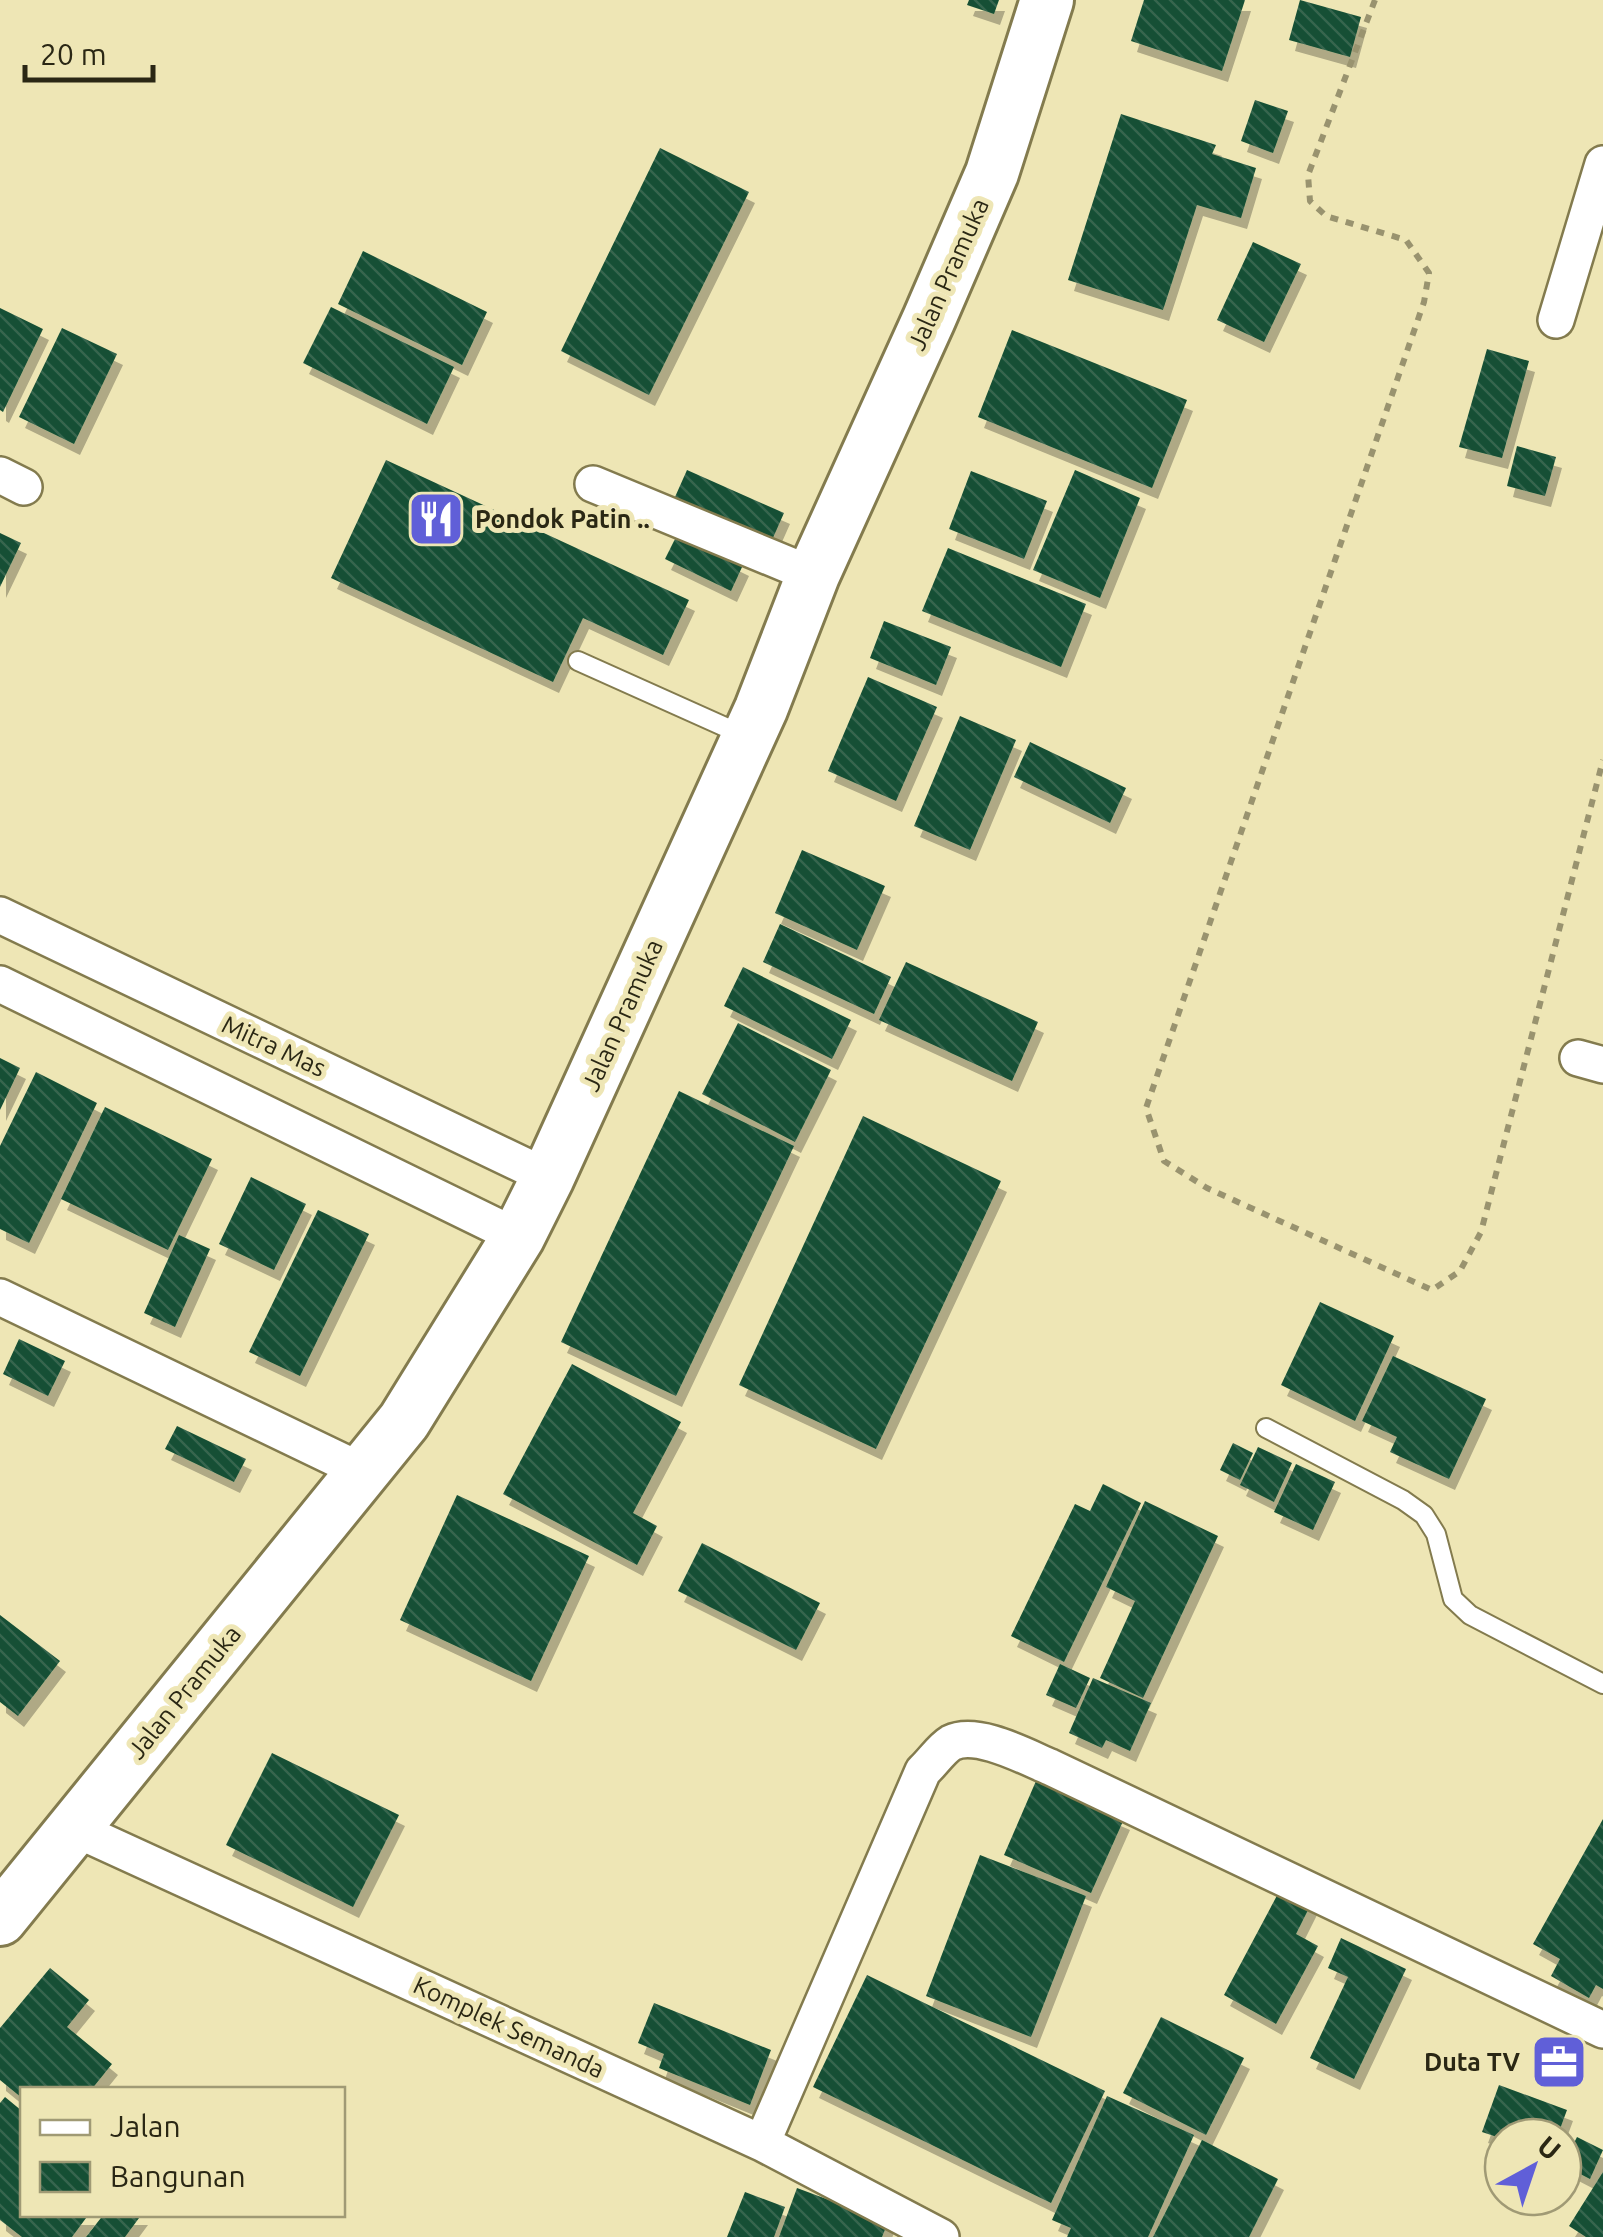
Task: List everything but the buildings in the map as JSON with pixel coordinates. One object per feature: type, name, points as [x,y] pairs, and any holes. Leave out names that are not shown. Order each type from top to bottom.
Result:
[{"type":"main road","name":"Jalan Pramuka","points":[[0,1918],[404,1421],[518,1237],[748,738],[812,574],[992,173],[1047,0]]},
{"type":"street","points":[[1556,320],[1603,164]]},
{"type":"street","points":[[593,484],[812,574]]},
{"type":"street","name":"Mitra Mas","points":[[0,915],[548,1176]]},
{"type":"street","points":[[0,984],[518,1237]]},
{"type":"street","points":[[0,1297],[364,1472]]},
{"type":"street","points":[[762,2143],[923,1771],[949,1744],[962,1740],[991,1743],[1050,1766],[1603,2030]]},
{"type":"street","name":"Komplek Semanda","points":[[73,1828],[762,2143],[941,2237]]},
{"type":"lane","points":[[578,661],[748,738]]},
{"type":"lane","points":[[1266,1428],[1424,1514],[1436,1534],[1452,1599],[1470,1615],[1603,1684]]},
{"type":"path","points":[[1375,0],[1308,175],[1310,200],[1326,216],[1406,240],[1429,274],[1424,302],[1146,1108],[1164,1161],[1207,1188],[1432,1290],[1460,1271],[1481,1232],[1603,760]]},
{"type":"place","name":"Pondok Patin ..","points":[[436,519]]},
{"type":"place","name":"Duta TV","points":[[1559,2062]]}]
